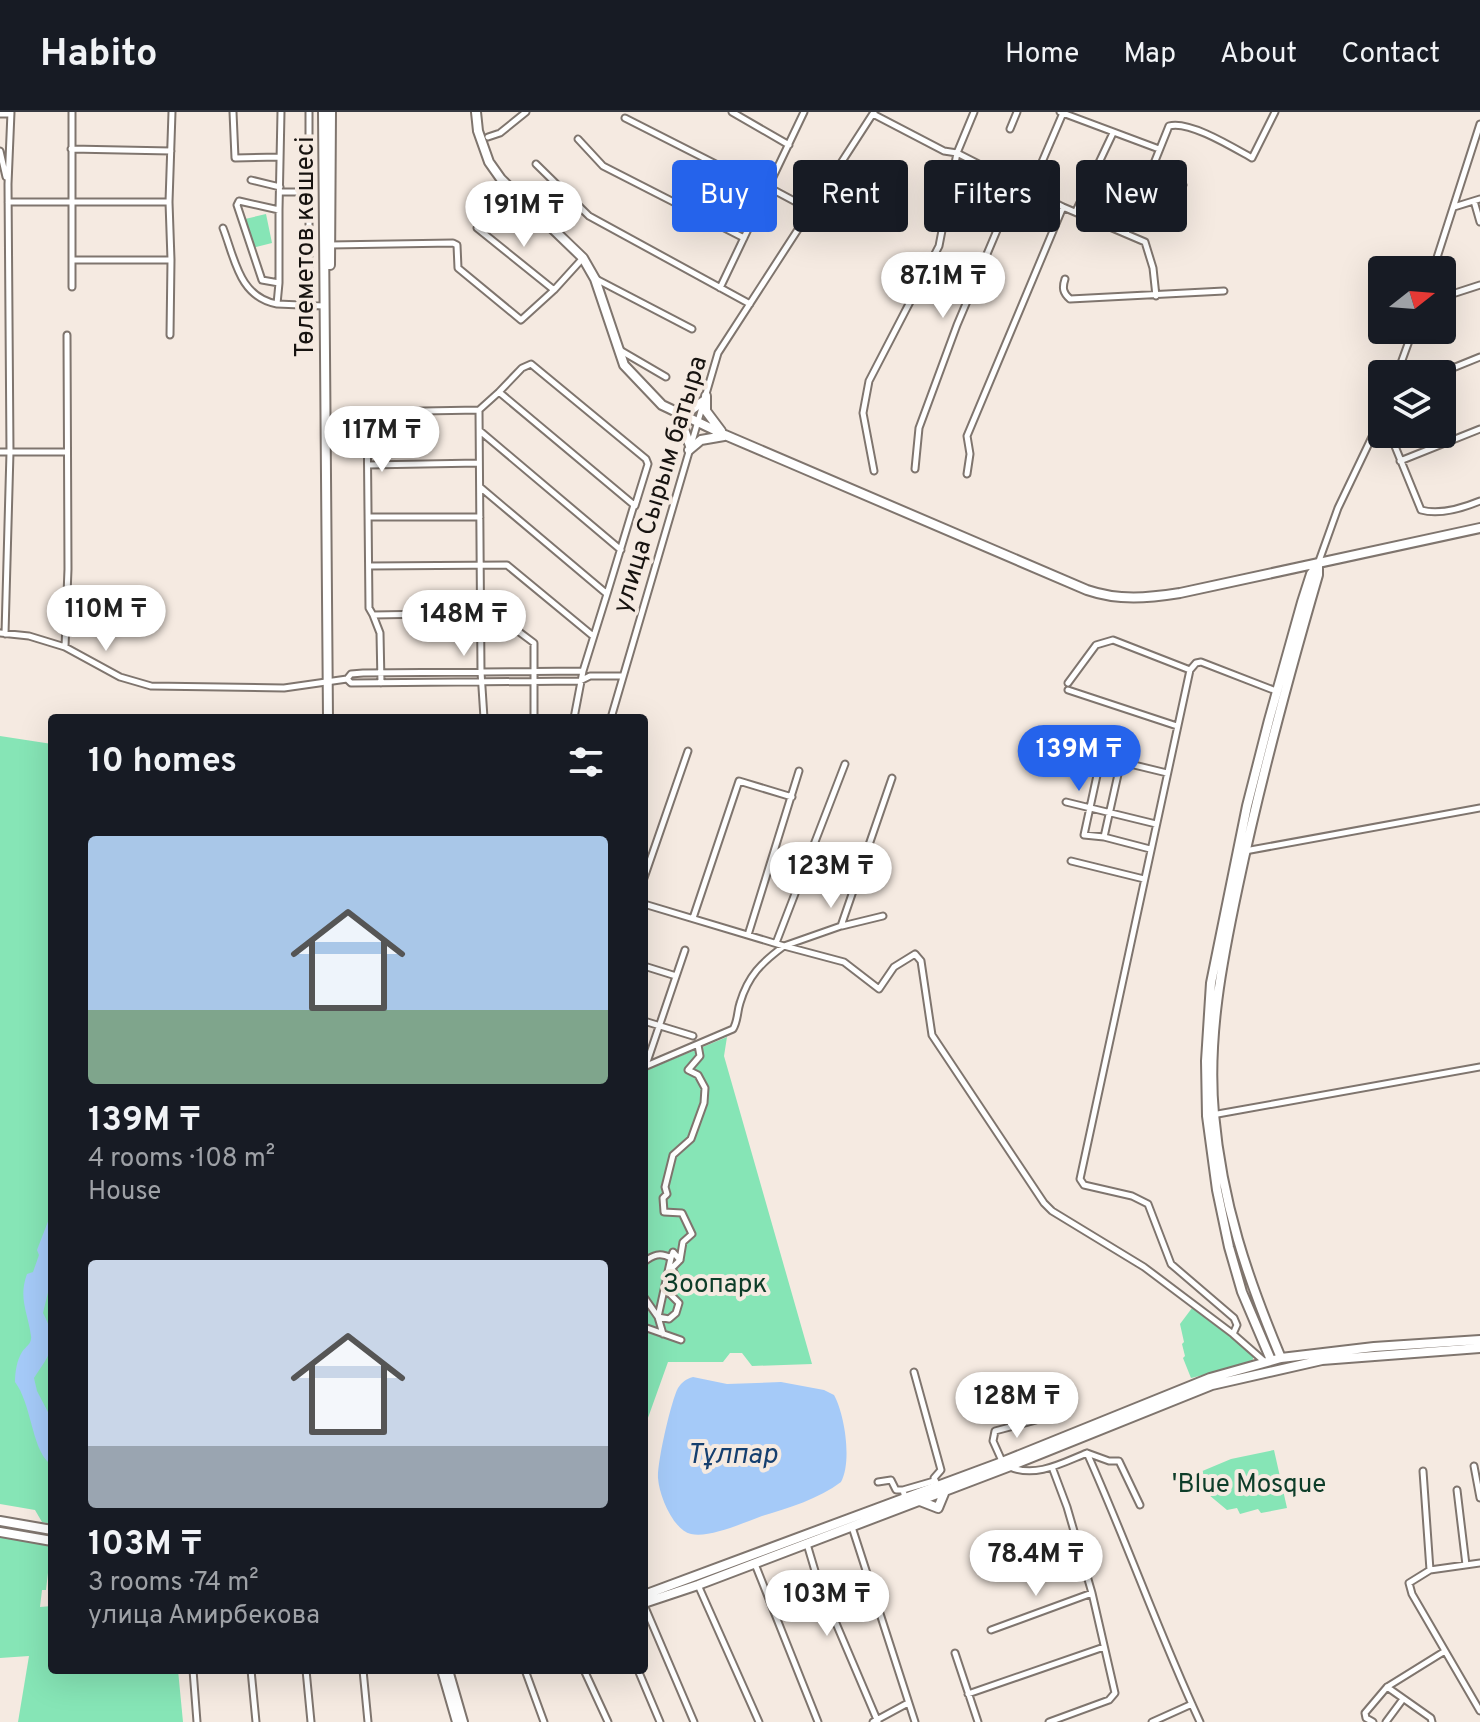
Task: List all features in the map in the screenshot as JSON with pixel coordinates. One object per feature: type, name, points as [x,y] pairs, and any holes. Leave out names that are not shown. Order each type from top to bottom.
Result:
[{"type":"main road","name":"Төлеметов көшесі","points":[[323,112],[330,680]]},
{"type":"main road","name":"Төлеметов көшесі","points":[[331,112],[330,245],[325,306],[331,714]]},
{"type":"main road","points":[[476,112],[483,147],[501,179],[583,258],[595,279],[624,365],[662,405],[726,436],[1100,595],[1148,598],[1480,528]]},
{"type":"main road","points":[[677,413],[691,410],[705,398]]},
{"type":"main road","points":[[705,398],[709,416],[726,436]]},
{"type":"main road","points":[[677,413],[690,448],[707,438],[726,436]]},
{"type":"main road","points":[[1268,1361],[1242,1292],[1217,1190],[1210,1115],[1215,1031],[1221,965],[1241,851],[1277,691],[1311,574],[1318,564]]},
{"type":"main road","points":[[1241,851],[1318,575],[1318,564]]},
{"type":"main road","points":[[1210,1115],[1228,1209],[1254,1295],[1281,1358]]},
{"type":"main road","points":[[648,1603],[807,1543],[905,1498],[1005,1464],[1212,1385],[1322,1360],[1446,1347],[1480,1340]]},
{"type":"main road","points":[[1005,1464],[1210,1378],[1268,1361],[1374,1347],[1480,1348]]},
{"type":"main road","points":[[919,1500],[939,1486]]},
{"type":"main road","points":[[905,1498],[938,1508],[939,1486]]},
{"type":"main road","points":[[0,1521],[48,1529]]},
{"type":"main road","points":[[648,1594],[851,1522]]},
{"type":"main road","points":[[0,1532],[48,1540]]},
{"type":"main road","points":[[446,1674],[460,1722]]},
{"type":"street","points":[[72,112],[72,287]]},
{"type":"street","points":[[170,335],[172,112]]},
{"type":"street","points":[[233,112],[235,158],[280,157]]},
{"type":"street","points":[[277,304],[281,112]]},
{"type":"street","points":[[309,112],[309,306]]},
{"type":"street","points":[[488,137],[500,133],[526,112]]},
{"type":"street","points":[[732,112],[789,145]]},
{"type":"street","points":[[777,170],[804,112]]},
{"type":"street","points":[[874,471],[863,413],[869,381],[939,246],[957,153],[974,112]]},
{"type":"street","points":[[1010,129],[1017,112]]},
{"type":"street","points":[[1156,160],[1167,130],[1173,124],[1214,138],[1252,158],[1275,112]]},
{"type":"street","points":[[0,114],[11,113],[8,184],[10,452],[3,634],[29,636],[65,647],[120,677],[151,686],[284,688],[347,679],[351,683],[482,683],[580,681],[590,676],[623,676]]},
{"type":"street","points":[[873,113],[944,151],[971,160]]},
{"type":"street","name":"улица Сырым батыра","points":[[843,160],[873,113]]},
{"type":"street","points":[[1042,160],[1061,113],[1159,149]]},
{"type":"street","points":[[625,118],[710,160]]},
{"type":"street","points":[[1437,256],[1480,124]]},
{"type":"street","points":[[1100,160],[1113,133]]},
{"type":"street","points":[[578,139],[603,166],[744,238]]},
{"type":"street","points":[[71,149],[171,151]]},
{"type":"street","points":[[0,151],[8,184]]},
{"type":"street","points":[[536,164],[589,216],[750,304]]},
{"type":"street","points":[[251,180],[280,190],[309,192]]},
{"type":"street","points":[[279,210],[243,200],[237,205],[262,280],[279,283]]},
{"type":"street","points":[[1453,207],[1477,200],[1480,222]]},
{"type":"street","points":[[8,202],[169,202]]},
{"type":"street","points":[[1060,205],[1076,211]]},
{"type":"street","points":[[967,474],[970,454],[967,436],[1063,207]]},
{"type":"street","points":[[223,228],[243,283],[252,294],[263,301],[277,304],[325,306]]},
{"type":"street","points":[[477,228],[554,290]]},
{"type":"street","points":[[720,288],[747,232]]},
{"type":"street","name":"улица Сырым батыра","points":[[612,714],[718,353],[797,232]]},
{"type":"street","points":[[915,469],[919,428],[957,325],[996,232]]},
{"type":"street","points":[[1126,233],[1145,242],[1153,268],[1156,296]]},
{"type":"street","points":[[330,245],[453,243],[457,245],[458,268],[519,320],[524,319],[554,290],[583,258]]},
{"type":"street","points":[[73,260],[171,260]]},
{"type":"street","points":[[595,279],[692,329]]},
{"type":"street","points":[[1065,279],[1064,294],[1070,299],[1224,291]]},
{"type":"street","points":[[1456,293],[1480,285]]},
{"type":"street","points":[[65,647],[68,569],[67,335]]},
{"type":"street","points":[[617,348],[666,377]]},
{"type":"street","points":[[1456,367],[1480,357]]},
{"type":"street","points":[[381,683],[380,633],[369,608],[367,412],[479,410],[522,368],[531,364],[646,459],[648,464],[593,636],[575,714]]},
{"type":"street","points":[[499,392],[635,506]]},
{"type":"street","points":[[479,410],[484,714]]},
{"type":"street","points":[[1400,461],[1480,429]]},
{"type":"street","points":[[479,430],[621,550]]},
{"type":"street","points":[[1318,564],[1338,508],[1368,447]]},
{"type":"street","points":[[1395,448],[1421,510],[1462,508],[1480,501]]},
{"type":"street","points":[[0,452],[67,452]]},
{"type":"street","points":[[368,465],[479,463]]},
{"type":"street","points":[[479,486],[607,594]]},
{"type":"street","points":[[368,517],[480,517]]},
{"type":"street","points":[[369,566],[509,566],[593,636]]},
{"type":"street","points":[[373,615],[495,614],[534,643],[534,714]]},
{"type":"street","points":[[1177,726],[1068,687],[1096,645],[1113,640],[1190,670]]},
{"type":"street","points":[[1233,1334],[1237,1325],[1234,1318],[1171,1264],[1148,1204],[1132,1196],[1084,1185],[1080,1179],[1190,670],[1201,662],[1277,691]]},
{"type":"street","points":[[347,679],[351,674],[535,671],[583,671],[590,676]]},
{"type":"street","points":[[1064,748],[1167,773]]},
{"type":"street","points":[[648,866],[688,751]]},
{"type":"street","points":[[1101,757],[1084,835],[1150,849]]},
{"type":"street","points":[[1104,837],[1121,761]]},
{"type":"street","points":[[776,943],[845,764]]},
{"type":"street","points":[[748,935],[799,771]]},
{"type":"street","points":[[841,926],[892,778]]},
{"type":"street","points":[[693,918],[739,781],[792,797]]},
{"type":"street","points":[[1066,802],[1156,824]]},
{"type":"street","points":[[1241,851],[1480,808]]},
{"type":"street","points":[[1071,861],[1144,879]]},
{"type":"street","points":[[648,905],[844,962],[879,989],[901,962],[915,954],[919,957],[927,988],[932,1035],[1044,1203],[1052,1211],[1144,1267],[1268,1361]]},
{"type":"street","points":[[648,1066],[733,1029],[737,1024],[746,982],[763,962],[784,946],[841,926],[883,916]]},
{"type":"street","points":[[648,1058],[685,950]]},
{"type":"street","points":[[648,967],[676,976]]},
{"type":"street","points":[[648,1022],[693,1036]]},
{"type":"street","points":[[658,1317],[669,1319],[676,1313],[679,1303],[666,1290],[676,1277],[672,1268],[680,1260],[683,1242],[692,1234],[682,1213],[664,1212],[663,1198],[667,1194],[665,1187],[673,1155],[691,1139],[704,1103],[705,1088],[698,1075],[688,1070],[700,1056],[698,1045]]},
{"type":"street","points":[[1210,1115],[1480,1067]]},
{"type":"street","points":[[658,1317],[673,1252],[680,1260]]},
{"type":"street","points":[[648,1259],[661,1254],[671,1258]]},
{"type":"street","points":[[648,1303],[658,1317],[663,1334]]},
{"type":"street","points":[[648,1328],[681,1340]]},
{"type":"street","points":[[914,1372],[941,1470],[939,1486]]},
{"type":"street","points":[[1036,1420],[995,1431],[993,1441],[1005,1464],[1025,1473],[1052,1467],[1087,1453],[1109,1461],[1119,1461],[1140,1505]]},
{"type":"street","points":[[1087,1453],[1200,1722]]},
{"type":"street","points":[[1474,1466],[1480,1498]]},
{"type":"street","points":[[1049,1722],[1113,1697],[1115,1693],[1092,1593],[1052,1467]]},
{"type":"street","points":[[1423,1471],[1430,1570]]},
{"type":"street","points":[[878,1482],[891,1480],[905,1498]]},
{"type":"street","points":[[1457,1490],[1466,1565]]},
{"type":"street","points":[[851,1522],[915,1722]]},
{"type":"street","points":[[807,1543],[818,1581],[876,1721],[908,1703]]},
{"type":"street","points":[[754,1563],[818,1722]]},
{"type":"street","points":[[1479,1709],[1412,1594],[1409,1583],[1430,1570],[1480,1563]]},
{"type":"street","points":[[698,1585],[759,1722]]},
{"type":"street","points":[[991,1630],[1092,1593]]},
{"type":"street","points":[[648,1613],[694,1722]]},
{"type":"street","points":[[968,1694],[1104,1647]]},
{"type":"street","points":[[1373,1722],[1366,1718],[1365,1713],[1387,1687],[1445,1651]]},
{"type":"street","points":[[955,1653],[978,1722]]},
{"type":"street","points":[[193,1674],[197,1722]]},
{"type":"street","points":[[251,1674],[256,1722]]},
{"type":"street","points":[[306,1674],[311,1722]]},
{"type":"street","points":[[363,1674],[368,1722]]},
{"type":"street","points":[[526,1674],[544,1722]]},
{"type":"street","points":[[586,1674],[608,1722]]},
{"type":"street","points":[[640,1674],[660,1722]]},
{"type":"street","points":[[1387,1687],[1431,1718],[1432,1722]]},
{"type":"street","points":[[1386,1722],[1403,1699]]},
{"type":"street","points":[[1152,1722],[1192,1704]]},
{"type":"green space","points":[[266,214],[272,243],[252,248],[245,219]]},
{"type":"green space","points":[[0,736],[48,743],[48,1523],[42,1522],[35,1510],[0,1504]]},
{"type":"green space","name":"Зоопарк","points":[[727,1037],[724,1056],[812,1364],[752,1366],[742,1353],[730,1353],[723,1362],[668,1362],[648,1418],[648,1069]]},
{"type":"green space","points":[[1192,1308],[1254,1354],[1252,1363],[1191,1378],[1183,1358],[1184,1342],[1180,1324]]},
{"type":"green space","name":"'Blue Mosque","points":[[1274,1450],[1287,1508],[1261,1513],[1258,1509],[1240,1514],[1237,1508],[1227,1510],[1197,1485],[1200,1472],[1231,1459]]},
{"type":"green space","points":[[0,1535],[48,1543],[46,1590],[42,1590],[40,1607],[48,1606],[48,1674],[178,1674],[183,1722],[18,1722],[29,1656],[0,1658]]},
{"type":"water","points":[[48,1221],[48,1292],[43,1313],[48,1324],[48,1356],[34,1378],[48,1412],[48,1462],[38,1446],[25,1401],[15,1382],[19,1359],[31,1339],[24,1283],[27,1274],[33,1272],[39,1255],[37,1250]]},
{"type":"water","name":"Тұлпар","points":[[693,1377],[727,1384],[781,1382],[824,1390],[834,1395],[846,1438],[846,1463],[841,1482],[803,1502],[726,1529],[699,1535],[684,1531],[664,1502],[658,1470],[675,1395],[683,1382]]}]
